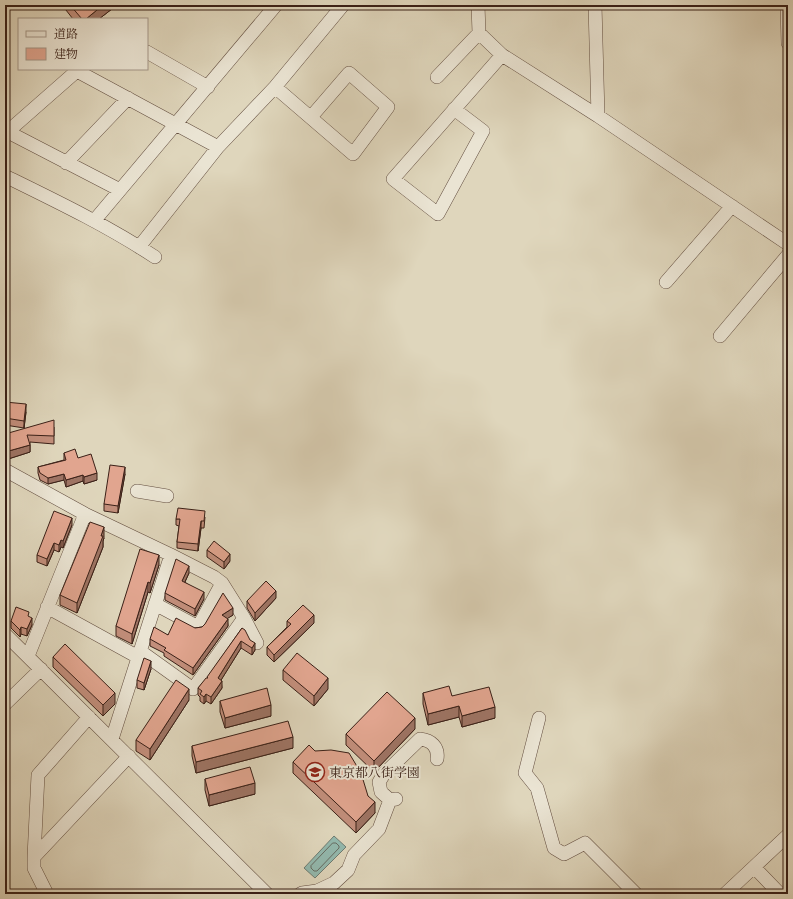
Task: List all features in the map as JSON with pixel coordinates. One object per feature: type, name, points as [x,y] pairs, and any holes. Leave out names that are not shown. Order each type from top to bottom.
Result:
[{"type":"street","points":[[140,247],[218,147],[275,87],[343,5]]},
{"type":"street","points":[[478,5],[479,32],[502,55],[598,116],[788,244]]},
{"type":"street","points":[[595,5],[598,116]]},
{"type":"street","points":[[787,5],[788,43]]},
{"type":"street","points":[[94,221],[208,87],[270,7]]},
{"type":"street","points":[[437,77],[479,32]]},
{"type":"street","points":[[148,53],[208,87]]},
{"type":"street","points":[[454,109],[483,131],[438,214],[393,179],[454,109],[502,55]]},
{"type":"street","points":[[120,190],[6,133],[78,70],[218,147]]},
{"type":"street","points":[[275,87],[353,154],[388,107],[349,73],[311,117]]},
{"type":"street","points":[[66,163],[128,98]]},
{"type":"street","points":[[5,176],[94,221],[155,257]]},
{"type":"street","points":[[666,282],[732,206]]},
{"type":"street","points":[[720,336],[788,255]]},
{"type":"street","points":[[5,470],[85,514],[171,554],[214,577],[222,583],[244,618],[257,644]]},
{"type":"street","points":[[137,492],[167,496]]},
{"type":"street","points":[[28,656],[85,514]]},
{"type":"street","points":[[112,739],[171,554]]},
{"type":"street","points":[[155,604],[198,626],[222,583]]},
{"type":"street","points":[[47,607],[139,654],[193,689],[244,618]]},
{"type":"street","points":[[5,634],[129,756],[260,892]]},
{"type":"street","points":[[5,704],[41,669]]},
{"type":"street","points":[[47,894],[34,868],[38,775],[89,717]]},
{"type":"street","points":[[539,718],[525,773],[537,788],[554,848],[564,854],[585,843],[636,894]]},
{"type":"street","points":[[300,894],[317,891],[334,883],[348,870],[354,855],[379,829],[393,800],[381,792],[380,782],[384,774],[420,739],[429,740],[434,745],[438,753],[437,759]]},
{"type":"street","points":[[34,857],[129,756]]},
{"type":"street","points":[[725,894],[788,834]]},
{"type":"street","points":[[754,867],[780,894]]},
{"type":"water","points":[[334,836],[346,847],[315,878],[304,868]]},
{"type":"building","points":[[70,5],[103,5],[87,18],[81,18]]},
{"type":"building","points":[[5,402],[26,404],[24,421],[5,418]]},
{"type":"building","points":[[54,420],[54,436],[27,435],[30,445],[5,452],[5,434]]},
{"type":"building","points":[[75,449],[78,458],[91,454],[97,473],[66,480],[64,474],[48,478],[40,473],[38,467],[66,460],[64,453]]},
{"type":"building","points":[[110,465],[125,467],[118,506],[104,504]]},
{"type":"building","points":[[178,508],[205,511],[204,521],[201,521],[198,544],[177,542],[180,519],[176,519]]},
{"type":"building","points":[[54,511],[72,518],[63,541],[61,540],[59,545],[54,543],[47,559],[37,555]]},
{"type":"building","points":[[90,522],[104,527],[101,536],[103,536],[77,603],[60,595]]},
{"type":"building","points":[[214,541],[230,554],[224,562],[207,550]]},
{"type":"building","points":[[140,549],[159,555],[150,583],[148,582],[132,634],[116,626]]},
{"type":"building","points":[[176,559],[189,566],[182,581],[204,592],[195,609],[165,593]]},
{"type":"building","points":[[266,581],[276,591],[255,613],[247,601]]},
{"type":"building","points":[[223,593],[233,608],[222,615],[228,619],[193,668],[164,650],[166,648],[150,639],[154,627],[168,635],[176,618],[195,628],[202,627]]},
{"type":"building","points":[[303,605],[314,615],[274,655],[267,647],[291,624],[287,621]]},
{"type":"building","points":[[16,607],[29,612],[28,616],[32,618],[27,629],[21,627],[20,630],[11,621]]},
{"type":"building","points":[[242,628],[245,630],[250,640],[255,643],[252,648],[241,641],[218,678],[222,681],[211,697],[206,694],[204,697],[200,694],[202,691],[198,688],[206,678],[208,678],[207,677]]},
{"type":"building","points":[[65,644],[115,693],[103,705],[53,657]]},
{"type":"building","points":[[297,653],[328,678],[314,696],[283,670]]},
{"type":"building","points":[[144,658],[151,661],[144,683],[137,680]]},
{"type":"building","points":[[176,680],[189,689],[150,749],[136,740]]},
{"type":"building","points":[[449,686],[452,696],[489,687],[495,707],[462,716],[459,706],[428,714],[423,693]]},
{"type":"building","points":[[267,688],[271,705],[225,718],[220,701]]},
{"type":"building","points":[[387,692],[415,718],[374,761],[346,734]]},
{"type":"building","points":[[288,721],[293,737],[196,762],[192,746]]},
{"type":"building","points":[[309,745],[315,751],[331,750],[349,753],[361,773],[368,796],[375,802],[356,822],[293,762]]},
{"type":"building","points":[[250,767],[255,783],[209,795],[205,779]]},
{"type":"place","name":"東京都八街学園","points":[[315,772]]}]
